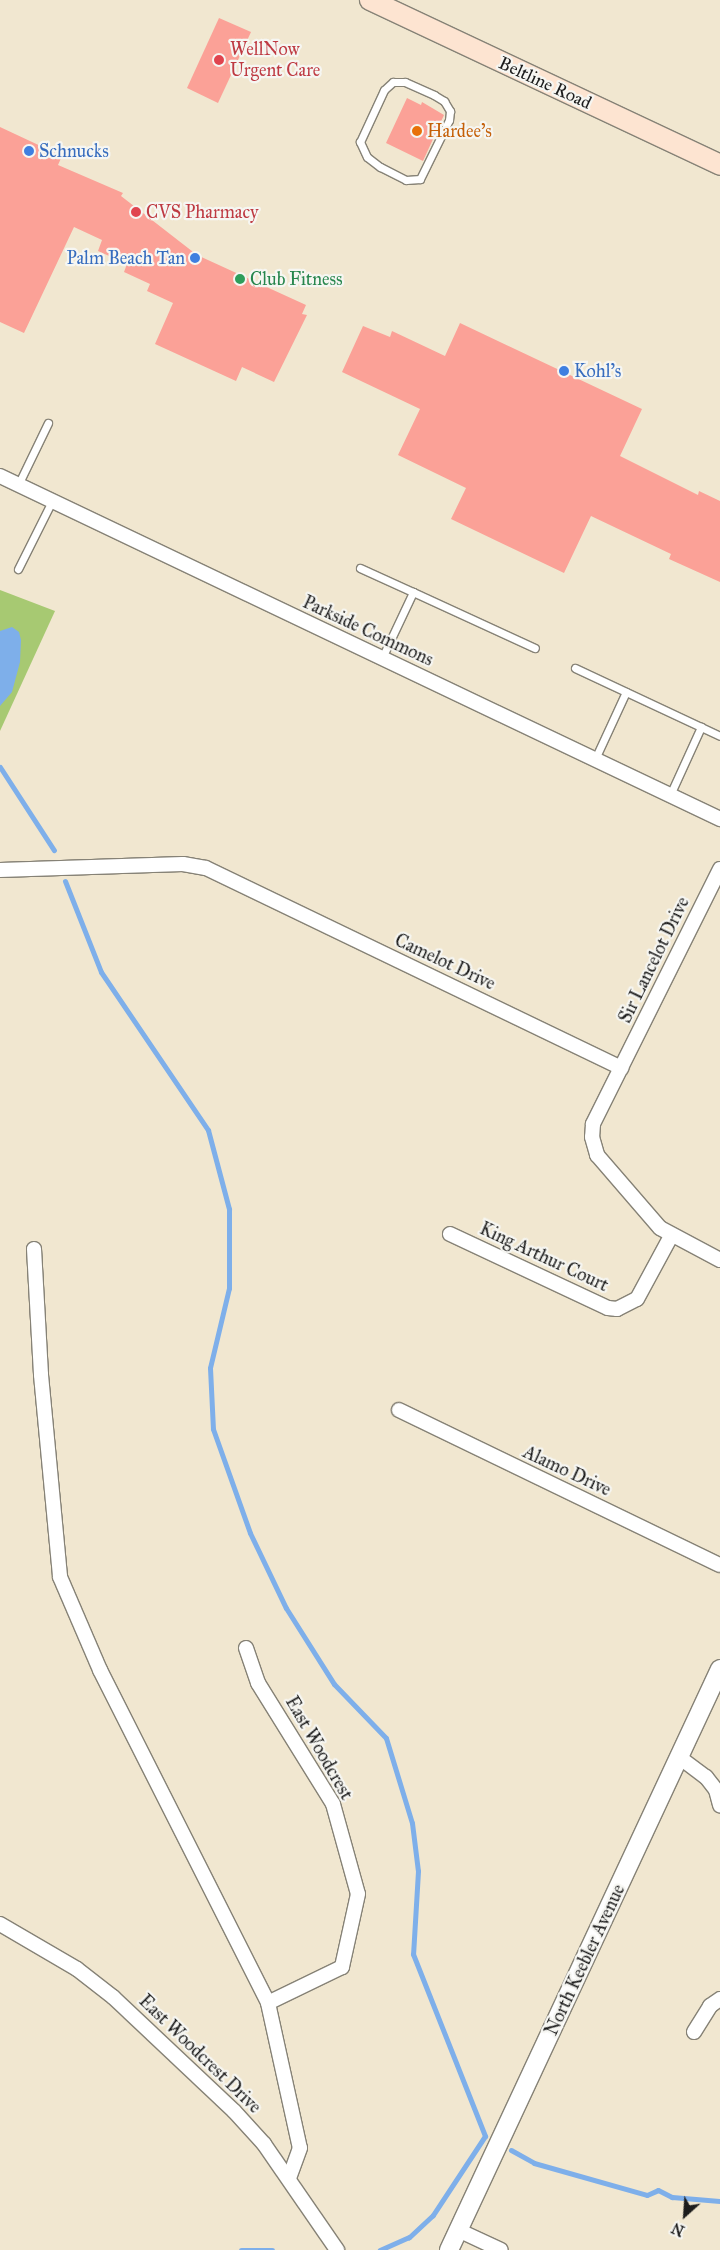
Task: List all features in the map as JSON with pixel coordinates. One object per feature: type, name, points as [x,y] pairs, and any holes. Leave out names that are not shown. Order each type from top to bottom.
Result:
[{"type":"main road","name":"Beltline Road","points":[[375,1],[720,165]]},
{"type":"street","name":"Parkside Commons","points":[[0,476],[720,819]]},
{"type":"street","name":"Camelot Drive","points":[[0,870],[183,864],[206,868],[621,1068]]},
{"type":"street","name":"Sir Lancelot Drive","points":[[621,1068],[720,869]]},
{"type":"street","points":[[621,1068],[593,1124],[594,1147],[660,1228],[720,1260]]},
{"type":"street","name":"King Arthur Court","points":[[450,1234],[608,1308],[617,1309],[637,1299],[672,1236]]},
{"type":"street","points":[[34,1250],[40,1375],[60,1577],[100,1670],[268,2003],[300,2148],[289,2178]]},
{"type":"street","name":"Alamo Drive","points":[[399,1410],[720,1564]]},
{"type":"street","name":"East Woodcrest","points":[[246,1648],[258,1683],[333,1804],[358,1894],[342,1967],[268,2003]]},
{"type":"street","name":"North Keebler Avenue","points":[[448,2250],[720,1669]]},
{"type":"street","points":[[679,1757],[706,1777],[716,1790],[720,1805]]},
{"type":"street","name":"East Woodcrest Drive","points":[[0,1924],[62,1959],[113,1997],[234,2111],[289,2178],[337,2250]]},
{"type":"street","points":[[694,2032],[710,2006],[720,1999]]},
{"type":"street","points":[[458,2230],[501,2250]]},
{"type":"lane","points":[[393,82],[404,82],[444,102],[450,111],[450,120],[420,179],[406,180],[380,167],[367,157],[360,142],[384,90],[393,82]]},
{"type":"lane","points":[[18,485],[48,423]]},
{"type":"lane","points":[[18,569],[52,501]]},
{"type":"lane","points":[[360,568],[534,648]]},
{"type":"lane","points":[[382,658],[413,592]]},
{"type":"lane","points":[[575,668],[720,736]]},
{"type":"lane","points":[[594,759],[626,692]]},
{"type":"lane","points":[[670,794],[701,727]]},
{"type":"green space","points":[[0,590],[55,611],[0,731]]},
{"type":"water","points":[[12,627],[19,632],[21,640],[20,662],[12,692],[0,706],[0,631]]},
{"type":"building","name":"WellNow Urgent Care","points":[[219,18],[251,32],[218,103],[187,88]]},
{"type":"building","name":"Hardee's","points":[[407,98],[421,105],[422,102],[444,115],[423,161],[386,143]]},
{"type":"building","points":[[0,127],[62,156],[58,165],[123,193],[121,196],[197,255],[306,305],[302,314],[307,315],[274,382],[242,367],[236,381],[155,344],[173,303],[147,291],[150,284],[124,272],[127,264],[98,251],[102,240],[74,227],[24,333],[0,322]]},
{"type":"building","points":[[460,323],[642,409],[620,456],[698,495],[699,491],[720,501],[720,582],[669,559],[671,554],[591,516],[564,573],[451,519],[466,488],[398,455],[420,409],[342,372],[363,326],[390,337],[392,331],[445,356]]},
{"type":"waterway","points":[[0,767],[54,850]]},
{"type":"waterway","points":[[65,881],[101,972],[208,1130],[229,1209],[229,1288],[210,1368],[213,1429],[250,1533],[286,1608],[334,1684],[386,1738],[412,1823],[418,1871],[413,1954],[485,2136],[433,2215],[409,2237],[380,2250]]},
{"type":"waterway","points":[[511,2150],[534,2163],[647,2195],[658,2190],[672,2197],[720,2201]]},
{"type":"waterway","points":[[241,2250],[272,2250]]},
{"type":"place","name":"WellNow Urgent Care","points":[[219,60]]},
{"type":"place","name":"Hardee's","points":[[417,131]]},
{"type":"place","name":"Schnucks","points":[[29,151]]},
{"type":"place","name":"CVS Pharmacy","points":[[136,212]]},
{"type":"place","name":"Palm Beach Tan","points":[[195,258]]},
{"type":"place","name":"Club Fitness","points":[[240,279]]},
{"type":"place","name":"Kohl's","points":[[564,371]]}]
